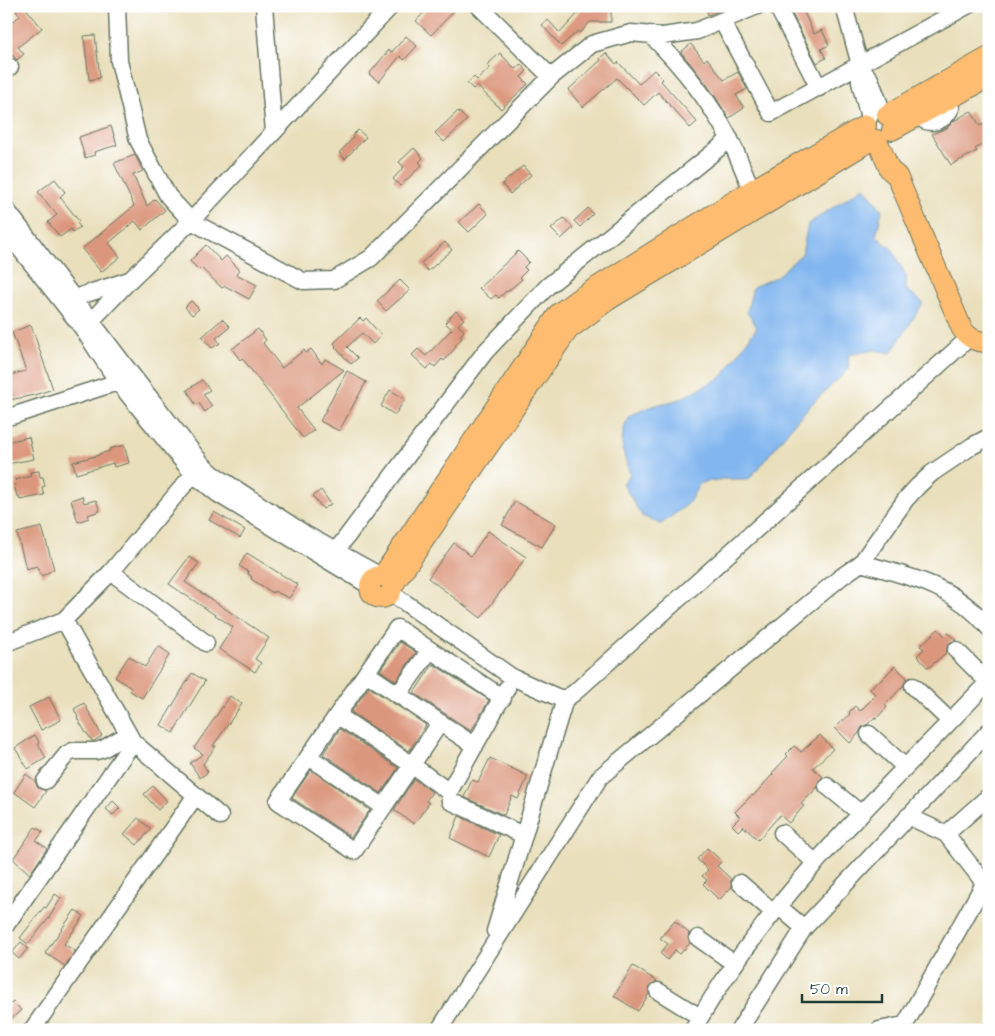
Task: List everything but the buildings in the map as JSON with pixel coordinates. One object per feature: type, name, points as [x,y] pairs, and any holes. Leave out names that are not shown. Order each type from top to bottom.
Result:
[{"type":"main road","points":[[880,127],[918,116],[989,58]]},
{"type":"main road","points":[[383,583],[568,330],[608,300],[757,199],[880,127],[948,93],[989,77]]},
{"type":"main road","points":[[880,127],[890,170],[897,176],[962,329],[979,340]]},
{"type":"street","points":[[117,6],[119,61],[138,140],[168,196],[191,221],[303,280],[334,280],[371,258],[551,77],[592,44],[631,33],[663,36],[697,31],[757,6]]},
{"type":"street","points":[[264,6],[274,132]]},
{"type":"street","points":[[91,321],[191,221],[391,6]]},
{"type":"street","points":[[478,6],[551,77]]},
{"type":"street","points":[[777,6],[819,88]]},
{"type":"street","points":[[844,6],[860,67],[860,82],[880,127]]},
{"type":"street","points":[[722,21],[770,113],[860,67],[967,6]]},
{"type":"street","points":[[650,34],[679,63],[708,103],[730,139],[757,199]]},
{"type":"street","points":[[336,551],[485,352],[510,325],[548,286],[730,139]]},
{"type":"street","points":[[6,209],[218,494],[383,583]]},
{"type":"street","points":[[6,231],[81,326],[118,382],[198,469],[336,551],[512,676],[565,699]]},
{"type":"street","points":[[74,298],[131,279]]},
{"type":"street","points":[[489,949],[565,699],[979,340]]},
{"type":"street","points":[[12,416],[118,382]]},
{"type":"street","points":[[439,1030],[600,777],[833,583],[861,563],[906,499],[932,472],[989,437]]},
{"type":"street","points":[[6,644],[64,620],[111,572],[198,469]]},
{"type":"street","points":[[861,563],[926,581],[956,597],[987,623]]},
{"type":"street","points":[[111,572],[206,644]]},
{"type":"street","points":[[64,620],[131,738],[220,816]]},
{"type":"street","points":[[440,723],[354,851],[278,801],[397,628],[503,698]]},
{"type":"street","points":[[398,695],[430,650]]},
{"type":"street","points":[[658,991],[697,1024],[735,964],[776,909],[860,813],[988,681],[956,650]]},
{"type":"street","points":[[366,673],[475,746]]},
{"type":"street","points":[[512,676],[503,698],[449,792],[450,801],[523,835]]},
{"type":"street","points":[[913,686],[950,721]]},
{"type":"street","points":[[337,716],[412,765],[449,792]]},
{"type":"street","points":[[739,1030],[804,928],[989,732]]},
{"type":"street","points":[[869,734],[905,767]]},
{"type":"street","points":[[45,781],[63,758],[73,751],[96,751],[131,738]]},
{"type":"street","points":[[6,925],[131,738]]},
{"type":"street","points":[[309,757],[384,807]]},
{"type":"street","points":[[827,786],[860,813]]},
{"type":"street","points":[[32,1030],[196,795]]},
{"type":"street","points":[[946,834],[989,796]]},
{"type":"street","points":[[880,1030],[903,1027],[987,886],[946,834],[908,816]]},
{"type":"street","points":[[782,833],[816,863]]},
{"type":"street","points":[[740,883],[804,928]]},
{"type":"street","points":[[698,938],[735,964]]},
{"type":"water","points":[[864,187],[882,210],[876,236],[892,249],[906,276],[906,289],[923,303],[891,353],[875,350],[848,355],[849,369],[798,419],[749,479],[723,479],[700,483],[688,504],[661,524],[642,516],[623,484],[630,474],[622,445],[623,432],[629,416],[652,406],[678,400],[722,377],[757,327],[747,312],[753,287],[776,277],[802,254],[808,224]]}]
